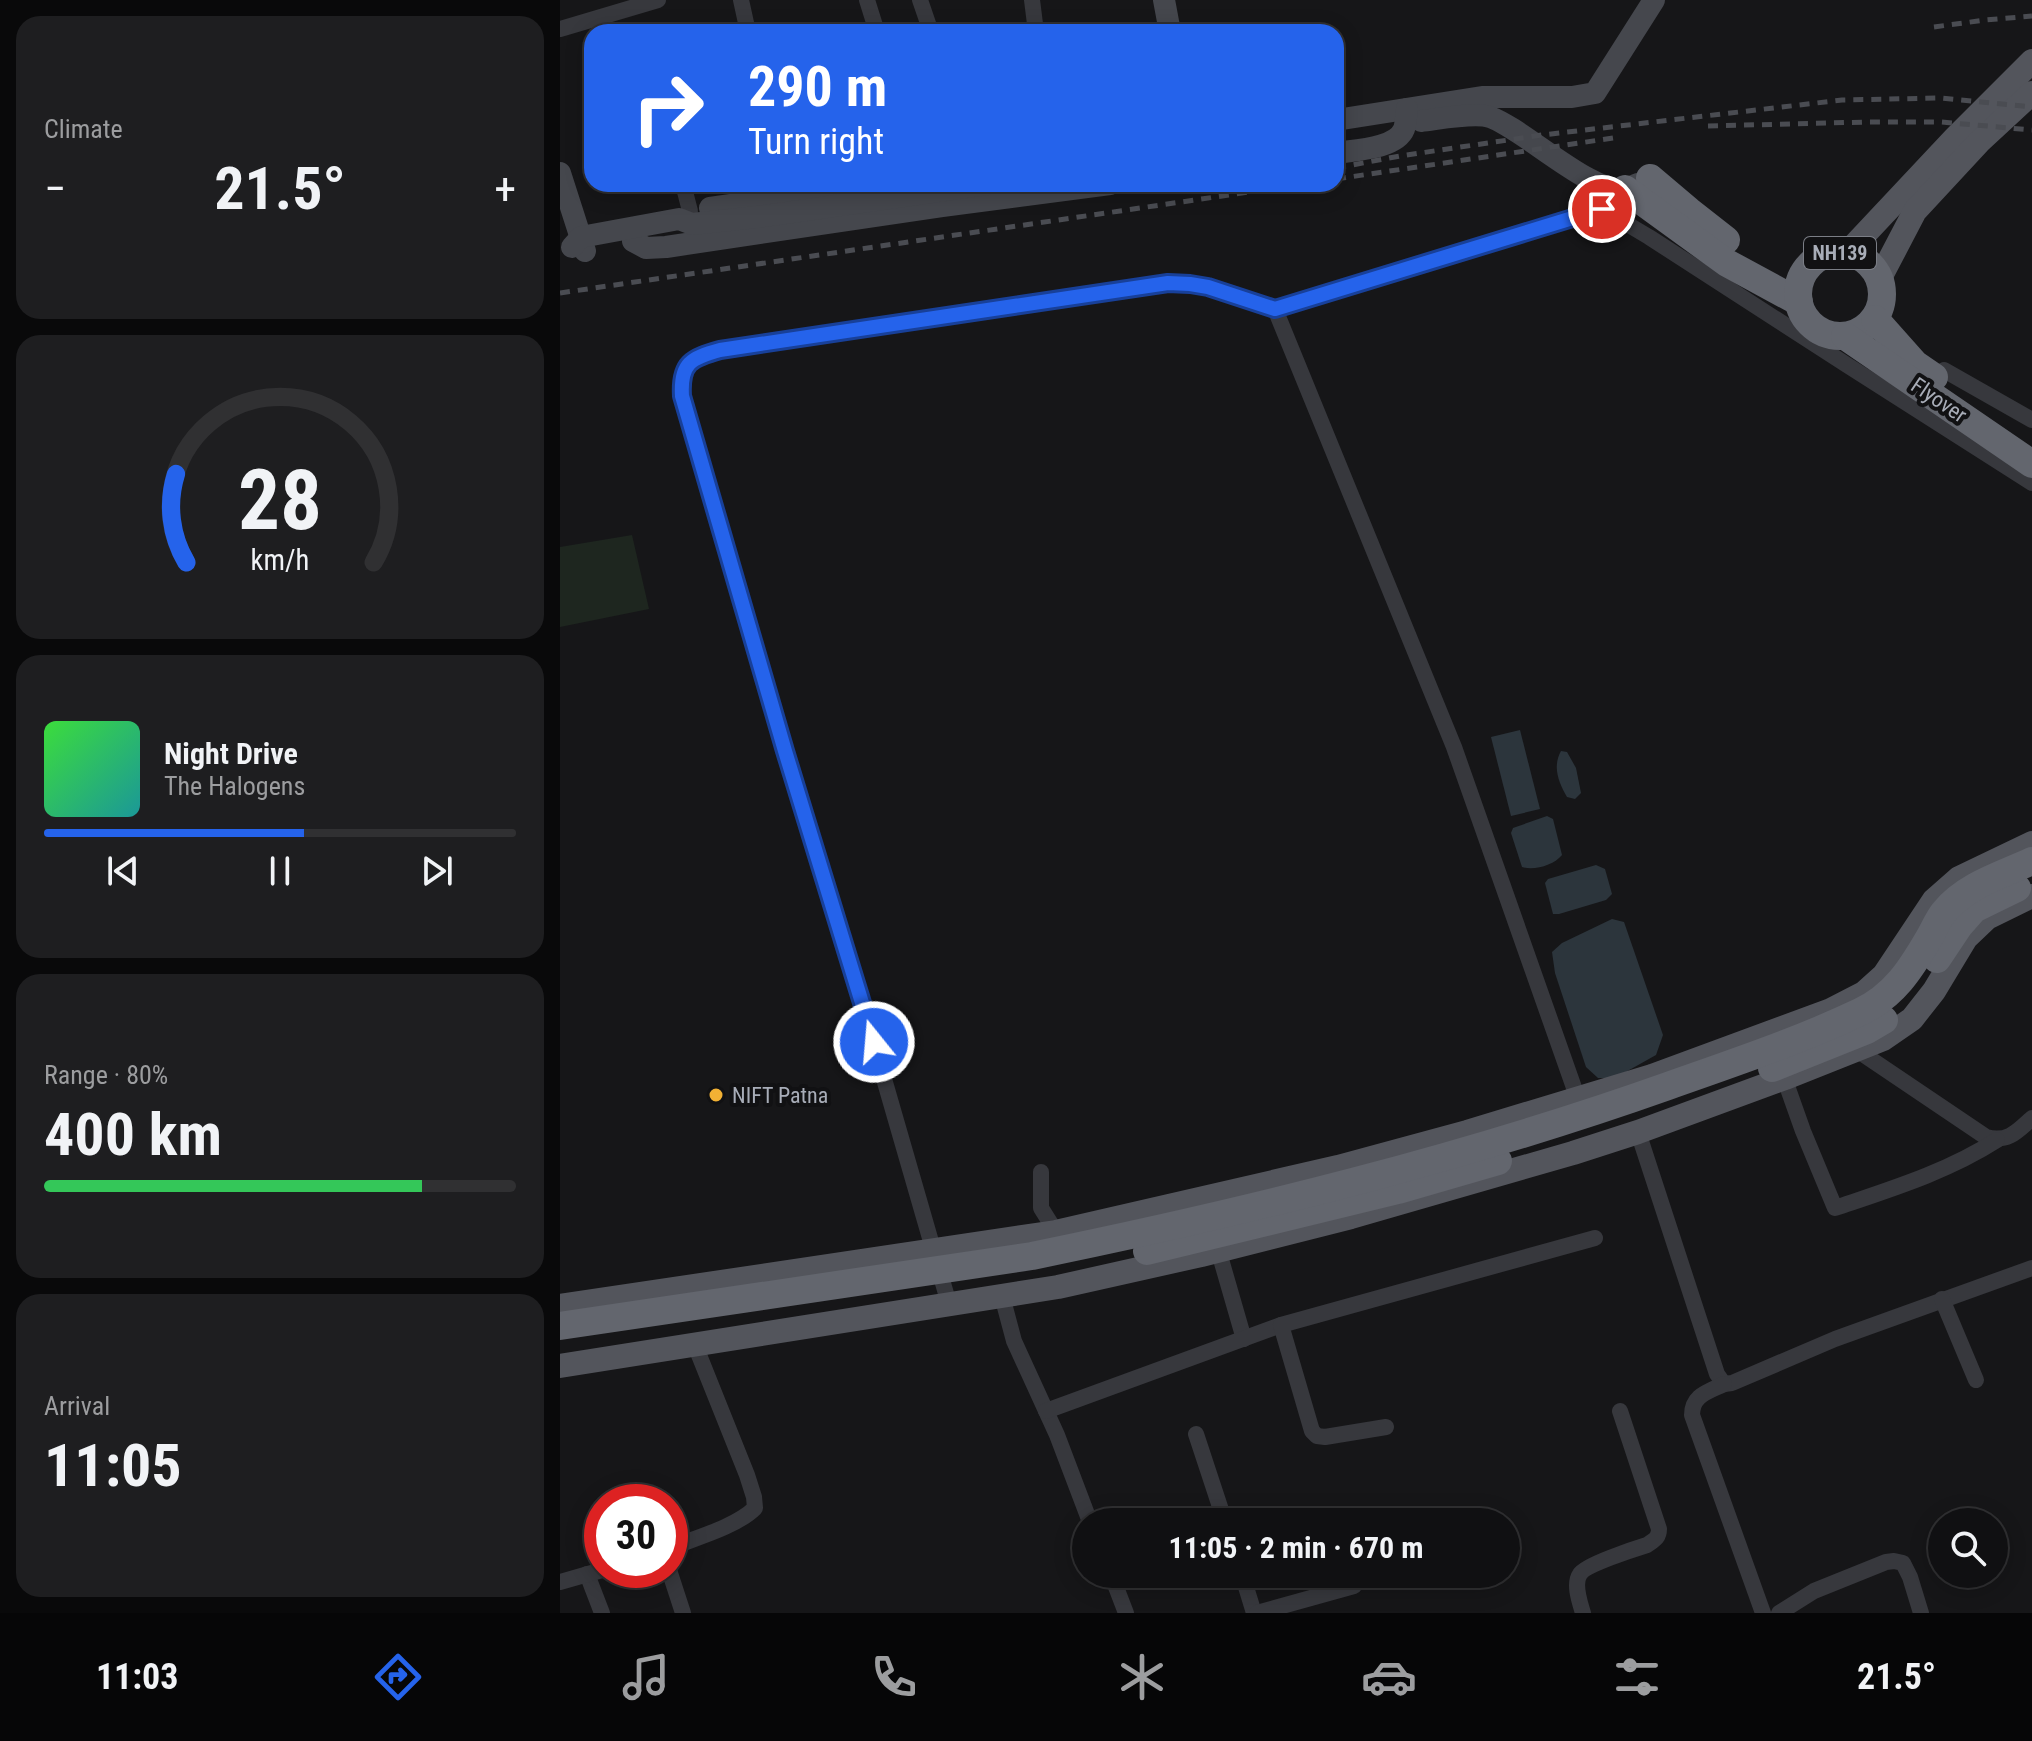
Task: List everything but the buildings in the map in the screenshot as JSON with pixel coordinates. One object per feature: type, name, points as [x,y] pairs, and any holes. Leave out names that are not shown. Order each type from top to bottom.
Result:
[{"type":"highway","name":"NH139","points":[[1638,184],[1727,263],[1799,292],[1810,264],[1827,253],[1848,252],[1867,261],[1880,278],[1883,299],[1875,319]]},
{"type":"highway","name":"Flyover","points":[[1799,292],[1807,320],[1822,332],[1845,336],[2032,464]]},
{"type":"highway","name":"Flyover","points":[[1875,319],[1915,364],[2032,440]]},
{"type":"highway","points":[[1845,336],[1860,332],[1875,319]]},
{"type":"highway","points":[[560,1326],[1032,1256],[1363,1179],[1513,1137],[1767,1051],[1862,1011],[1888,995],[1905,977],[1944,912],[1969,890],[2032,861]]},
{"type":"highway","points":[[560,1345],[1118,1258],[1398,1190],[1535,1150],[1635,1118],[1867,1030],[1899,1011],[1919,989],[1942,950],[1974,909],[2032,880]]},
{"type":"main road","points":[[1848,252],[2032,61]]},
{"type":"main road","points":[[1880,278],[1915,211],[1979,142],[2032,93]]},
{"type":"main road","points":[[560,1306],[1056,1232],[1338,1167],[1652,1076],[1831,1010],[1864,993],[1884,975],[1934,900],[1959,878],[2032,843]]},
{"type":"main road","points":[[560,1366],[1058,1287],[1351,1217],[1638,1132],[1883,1039],[1912,1019],[1934,991],[1966,938],[1987,918],[2032,896]]},
{"type":"street","points":[[560,29],[658,0]]},
{"type":"street","points":[[741,0],[746,24]]},
{"type":"street","points":[[867,0],[874,24]]},
{"type":"street","points":[[920,0],[928,24]]},
{"type":"street","points":[[1032,0],[1035,24]]},
{"type":"street","points":[[1164,0],[1168,24]]},
{"type":"street","points":[[1344,119],[1482,97],[1572,97],[1595,93],[1654,0]]},
{"type":"street","points":[[1344,152],[1375,148],[1395,140],[1404,131],[1407,109]]},
{"type":"street","points":[[1344,134],[1457,117],[1487,116],[1588,178],[1610,188],[1638,184]]},
{"type":"street","points":[[560,173],[575,246]]},
{"type":"street","points":[[685,192],[691,218]]},
{"type":"street","points":[[575,246],[660,227],[681,232],[691,218],[779,192]]},
{"type":"street","points":[[691,218],[757,217],[931,192]]},
{"type":"street","points":[[633,241],[646,248],[666,247],[1049,192]]},
{"type":"street","points":[[949,1304],[682,396],[681,378],[687,364],[702,355],[720,350],[1168,283],[1208,287],[1275,309],[1602,209],[2032,483]]},
{"type":"street","points":[[575,246],[633,241],[660,227]]},
{"type":"street","points":[[1275,309],[1454,747],[1578,1099]]},
{"type":"street","points":[[1896,397],[1944,370],[2032,420]]},
{"type":"street","points":[[1831,1010],[1857,1050],[1975,1131],[1997,1140]]},
{"type":"street","points":[[1767,1034],[1835,1208],[1921,1179],[2014,1134],[2032,1118]]},
{"type":"street","points":[[1638,1132],[1717,1374],[1724,1384]]},
{"type":"street","points":[[1041,1172],[1041,1208],[1056,1232]]},
{"type":"street","points":[[1046,1411],[1281,1325],[1595,1238]]},
{"type":"street","points":[[1218,1249],[1244,1339]]},
{"type":"street","points":[[1763,1613],[1692,1415],[1695,1400],[1724,1384],[1835,1339],[2032,1268]]},
{"type":"street","points":[[1002,1296],[1014,1341],[1084,1508]]},
{"type":"street","points":[[1942,1299],[1976,1380]]},
{"type":"street","points":[[1281,1325],[1312,1431],[1317,1436],[1386,1427]]},
{"type":"street","points":[[688,1541],[748,1515],[755,1508],[747,1475],[695,1345]]},
{"type":"street","points":[[1583,1613],[1577,1584],[1580,1574],[1588,1567],[1647,1545],[1659,1535],[1620,1411]]},
{"type":"street","points":[[1196,1434],[1220,1508]]},
{"type":"street","points":[[1779,1613],[1814,1591],[1894,1561],[1903,1563],[1921,1613]]},
{"type":"street","points":[[560,1582],[584,1575]]},
{"type":"street","points":[[598,1588],[602,1613]]},
{"type":"street","points":[[675,1588],[683,1613]]},
{"type":"street","points":[[1116,1588],[1126,1613]]},
{"type":"street","points":[[1247,1588],[1256,1613],[1347,1588]]},
{"type":"shaded area","points":[[632,535],[649,609],[560,627],[560,547]]},
{"type":"shaded area","points":[[1520,730],[1540,809],[1511,816],[1491,737]]},
{"type":"shaded area","points":[[1561,751],[1567,752],[1576,768],[1581,793],[1575,799],[1567,797],[1559,781],[1557,763]]},
{"type":"shaded area","points":[[1547,816],[1553,819],[1562,855],[1544,866],[1522,867],[1511,833],[1513,828]]},
{"type":"shaded area","points":[[1596,865],[1605,869],[1612,894],[1606,900],[1553,914],[1545,883],[1548,879]]},
{"type":"shaded area","points":[[1612,919],[1624,922],[1663,1035],[1656,1055],[1615,1078],[1598,1078],[1586,1067],[1555,973],[1552,952],[1562,943]]},
{"type":"railway","points":[[1934,27],[2032,16]]},
{"type":"railway","points":[[1344,166],[1542,135],[1842,100],[1941,98],[2032,107]]},
{"type":"railway","points":[[1708,126],[1941,122],[2032,130]]},
{"type":"railway","points":[[1344,178],[1613,138]]},
{"type":"railway","points":[[560,293],[1249,192]]},
{"type":"place","name":"NIFT Patna","points":[[716,1095]]},
{"type":"route","points":[[874,1042],[785,751],[682,396],[681,378],[687,364],[702,355],[720,350],[1168,283],[1208,287],[1275,309],[1602,209]]}]
